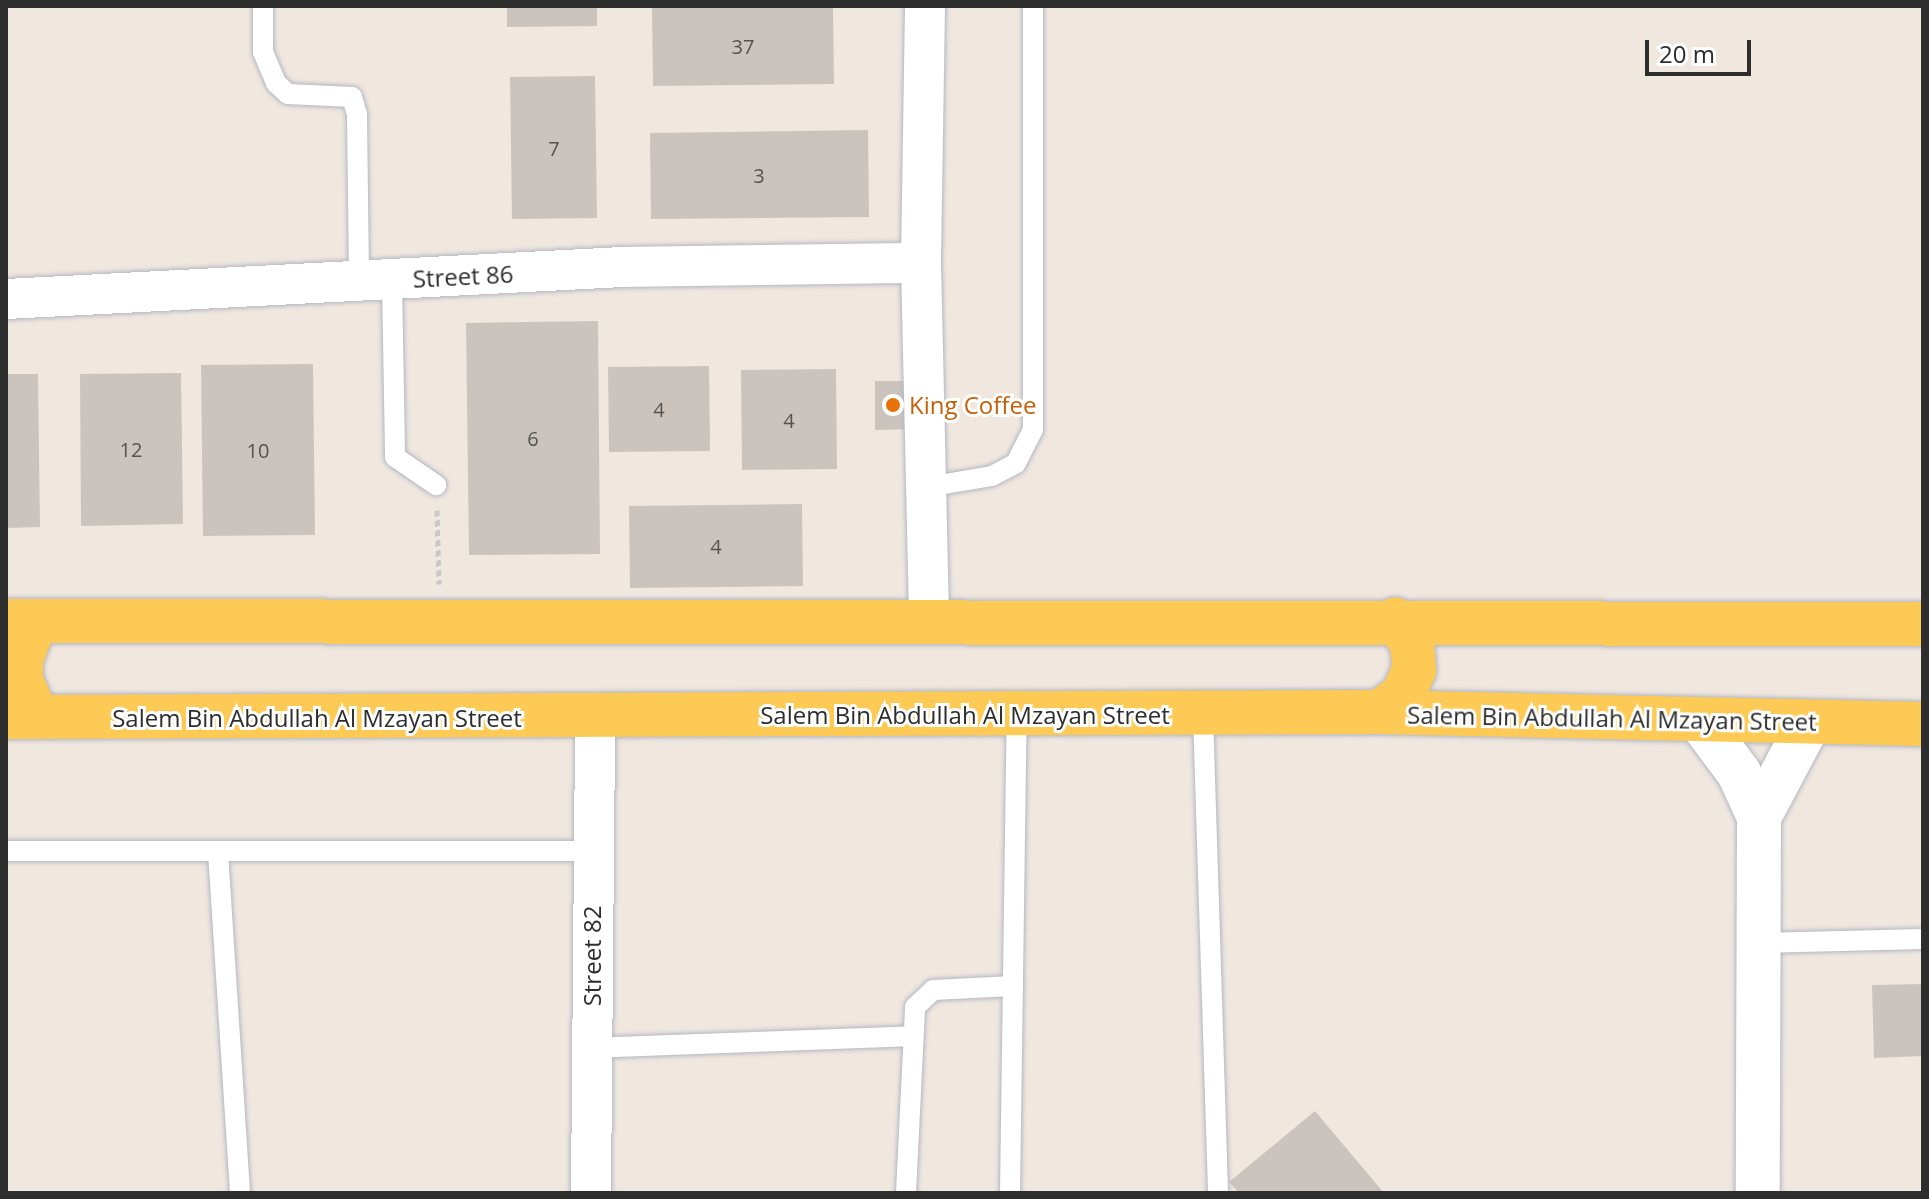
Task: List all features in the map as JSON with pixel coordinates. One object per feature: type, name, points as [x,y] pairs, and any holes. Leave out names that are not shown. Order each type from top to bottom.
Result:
[{"type":"main road","points":[[1379,712],[1402,696],[1414,670],[1412,643],[1395,620]]},
{"type":"main road","points":[[22,717],[27,700],[21,670],[26,639],[21,621],[929,623],[1395,620],[1923,624]]},
{"type":"main road","name":"Salem Bin Abdullah Al Mzayan Street","points":[[22,717],[595,718],[1379,712],[1701,722],[1923,724]]},
{"type":"street","points":[[925,6],[921,263],[929,623]]},
{"type":"street","name":"Street 86","points":[[6,299],[622,267],[921,263]]},
{"type":"street","name":"Street 82","points":[[591,1193],[595,718]]},
{"type":"street","points":[[1701,722],[1739,773],[1759,817],[1759,1193]]},
{"type":"street","points":[[1759,817],[1809,723]]},
{"type":"lane","points":[[263,6],[263,52],[276,83],[288,94],[352,97],[357,114],[395,457],[436,485]]},
{"type":"lane","points":[[927,487],[992,476],[1016,463],[1033,430],[1033,6]]},
{"type":"lane","points":[[1203,714],[1218,1193]]},
{"type":"lane","points":[[1010,1193],[1017,715]]},
{"type":"lane","points":[[6,851],[592,851]]},
{"type":"lane","points":[[218,852],[240,1193]]},
{"type":"lane","points":[[1758,943],[1923,939]]},
{"type":"lane","points":[[906,1193],[915,1007],[933,990],[1013,986]]},
{"type":"lane","points":[[591,1048],[912,1036]]},
{"type":"path","points":[[436,485],[440,621]]},
{"type":"building","points":[[507,6],[597,6],[597,26],[507,27]]},
{"type":"building","points":[[833,6],[834,84],[653,86],[652,7]]},
{"type":"building","points":[[595,76],[597,218],[512,219],[510,77]]},
{"type":"building","points":[[868,130],[869,217],[651,219],[650,133]]},
{"type":"building","points":[[598,321],[600,554],[469,555],[466,323]]},
{"type":"building","points":[[313,364],[315,535],[203,536],[201,365]]},
{"type":"building","points":[[709,366],[710,451],[609,452],[608,367]]},
{"type":"building","points":[[836,369],[837,469],[742,470],[741,370]]},
{"type":"building","points":[[181,373],[183,524],[81,526],[80,374]]},
{"type":"building","points":[[6,374],[38,374],[40,527],[6,528]]},
{"type":"building","name":"King Coffee","points":[[875,381],[911,381],[912,429],[875,430]]},
{"type":"building","points":[[802,504],[803,586],[630,588],[629,506]]},
{"type":"building","points":[[1923,984],[1923,1056],[1874,1058],[1872,985]]},
{"type":"building","points":[[1315,1111],[1384,1193],[1239,1193],[1229,1182]]},
{"type":"place","name":"King Coffee","points":[[893,405]]}]
